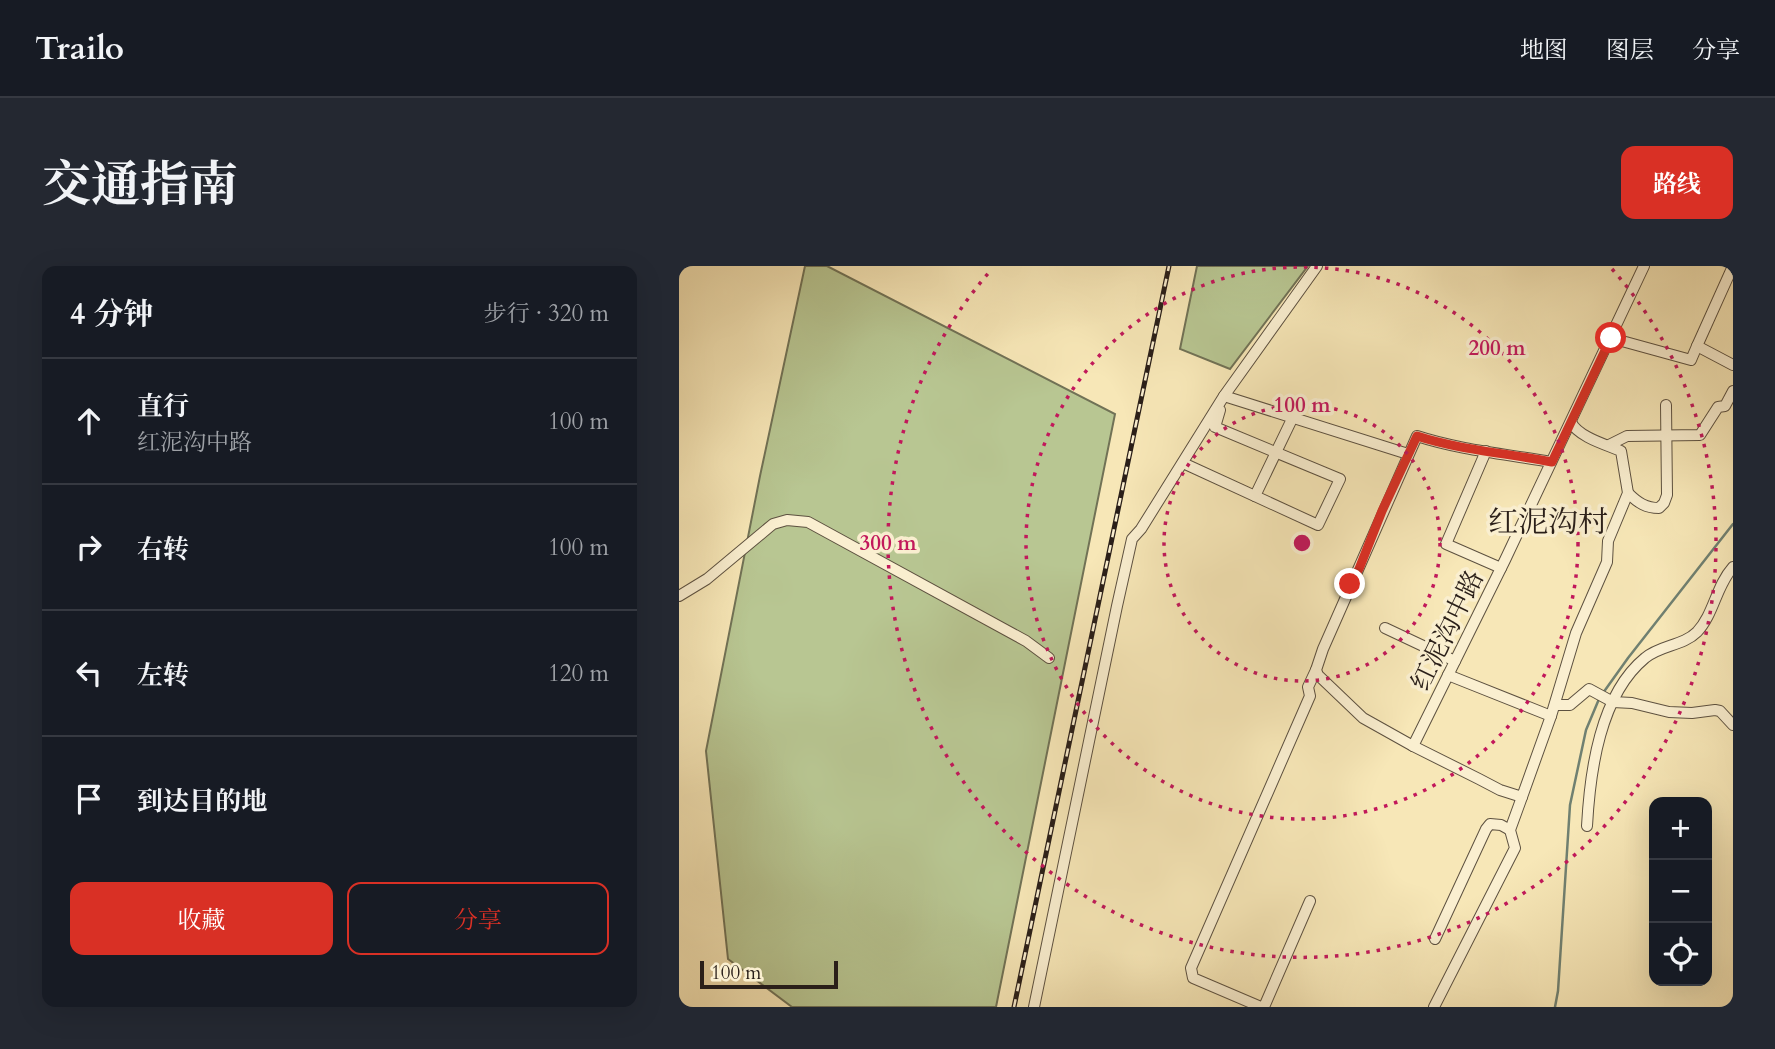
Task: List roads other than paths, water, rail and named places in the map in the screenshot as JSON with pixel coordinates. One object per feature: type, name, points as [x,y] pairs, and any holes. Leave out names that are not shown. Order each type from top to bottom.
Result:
[{"type":"street","points":[[1034,1007],[1132,539],[1141,529],[1224,396],[1317,266]]},
{"type":"street","name":"红泥沟中路","points":[[1413,746],[1501,568],[1644,266]]},
{"type":"street","points":[[1611,338],[1691,360],[1733,267]]},
{"type":"street","points":[[1697,346],[1733,365]]},
{"type":"street","points":[[1609,445],[1627,436],[1700,435],[1718,407],[1725,406],[1733,391]]},
{"type":"street","points":[[1224,396],[1408,454]]},
{"type":"street","points":[[1183,463],[1318,525],[1340,479],[1216,427],[1224,396]]},
{"type":"street","points":[[1628,494],[1649,508],[1659,508],[1664,503],[1667,495],[1666,405]]},
{"type":"street","points":[[1255,496],[1293,417]]},
{"type":"street","points":[[1434,1007],[1515,848],[1510,830],[1552,716],[1576,633],[1607,562],[1608,541],[1628,494],[1621,451],[1574,429],[1571,422]]},
{"type":"street","points":[[1310,901],[1263,1007],[1193,978],[1191,968],[1310,696],[1308,687],[1350,584],[1417,436],[1444,444],[1552,462]]},
{"type":"street","points":[[1486,451],[1446,544],[1501,568]]},
{"type":"street","points":[[679,596],[707,579],[773,524],[787,520],[808,522],[1026,641],[1049,658]]},
{"type":"street","points":[[1587,826],[1588,801],[1600,733],[1610,700],[1630,673],[1653,651],[1693,636],[1702,626],[1722,581],[1733,567]]},
{"type":"street","points":[[1385,628],[1455,661]]},
{"type":"street","points":[[1316,670],[1363,718],[1500,790],[1522,797]]},
{"type":"street","points":[[1448,675],[1552,716]]},
{"type":"street","points":[[1555,705],[1570,705],[1589,689],[1610,700],[1669,712],[1720,711],[1733,725]]},
{"type":"street","points":[[1435,939],[1486,829],[1490,824],[1501,825],[1510,830]]},
{"type":"waterway","points":[[1603,693],[1733,524]]},
{"type":"waterway","points":[[1555,1007],[1570,805],[1586,730],[1599,699]]},
{"type":"railway","points":[[1014,1007],[1169,266]]},
{"type":"district","name":"红泥沟村","points":[[1548,522]]}]
